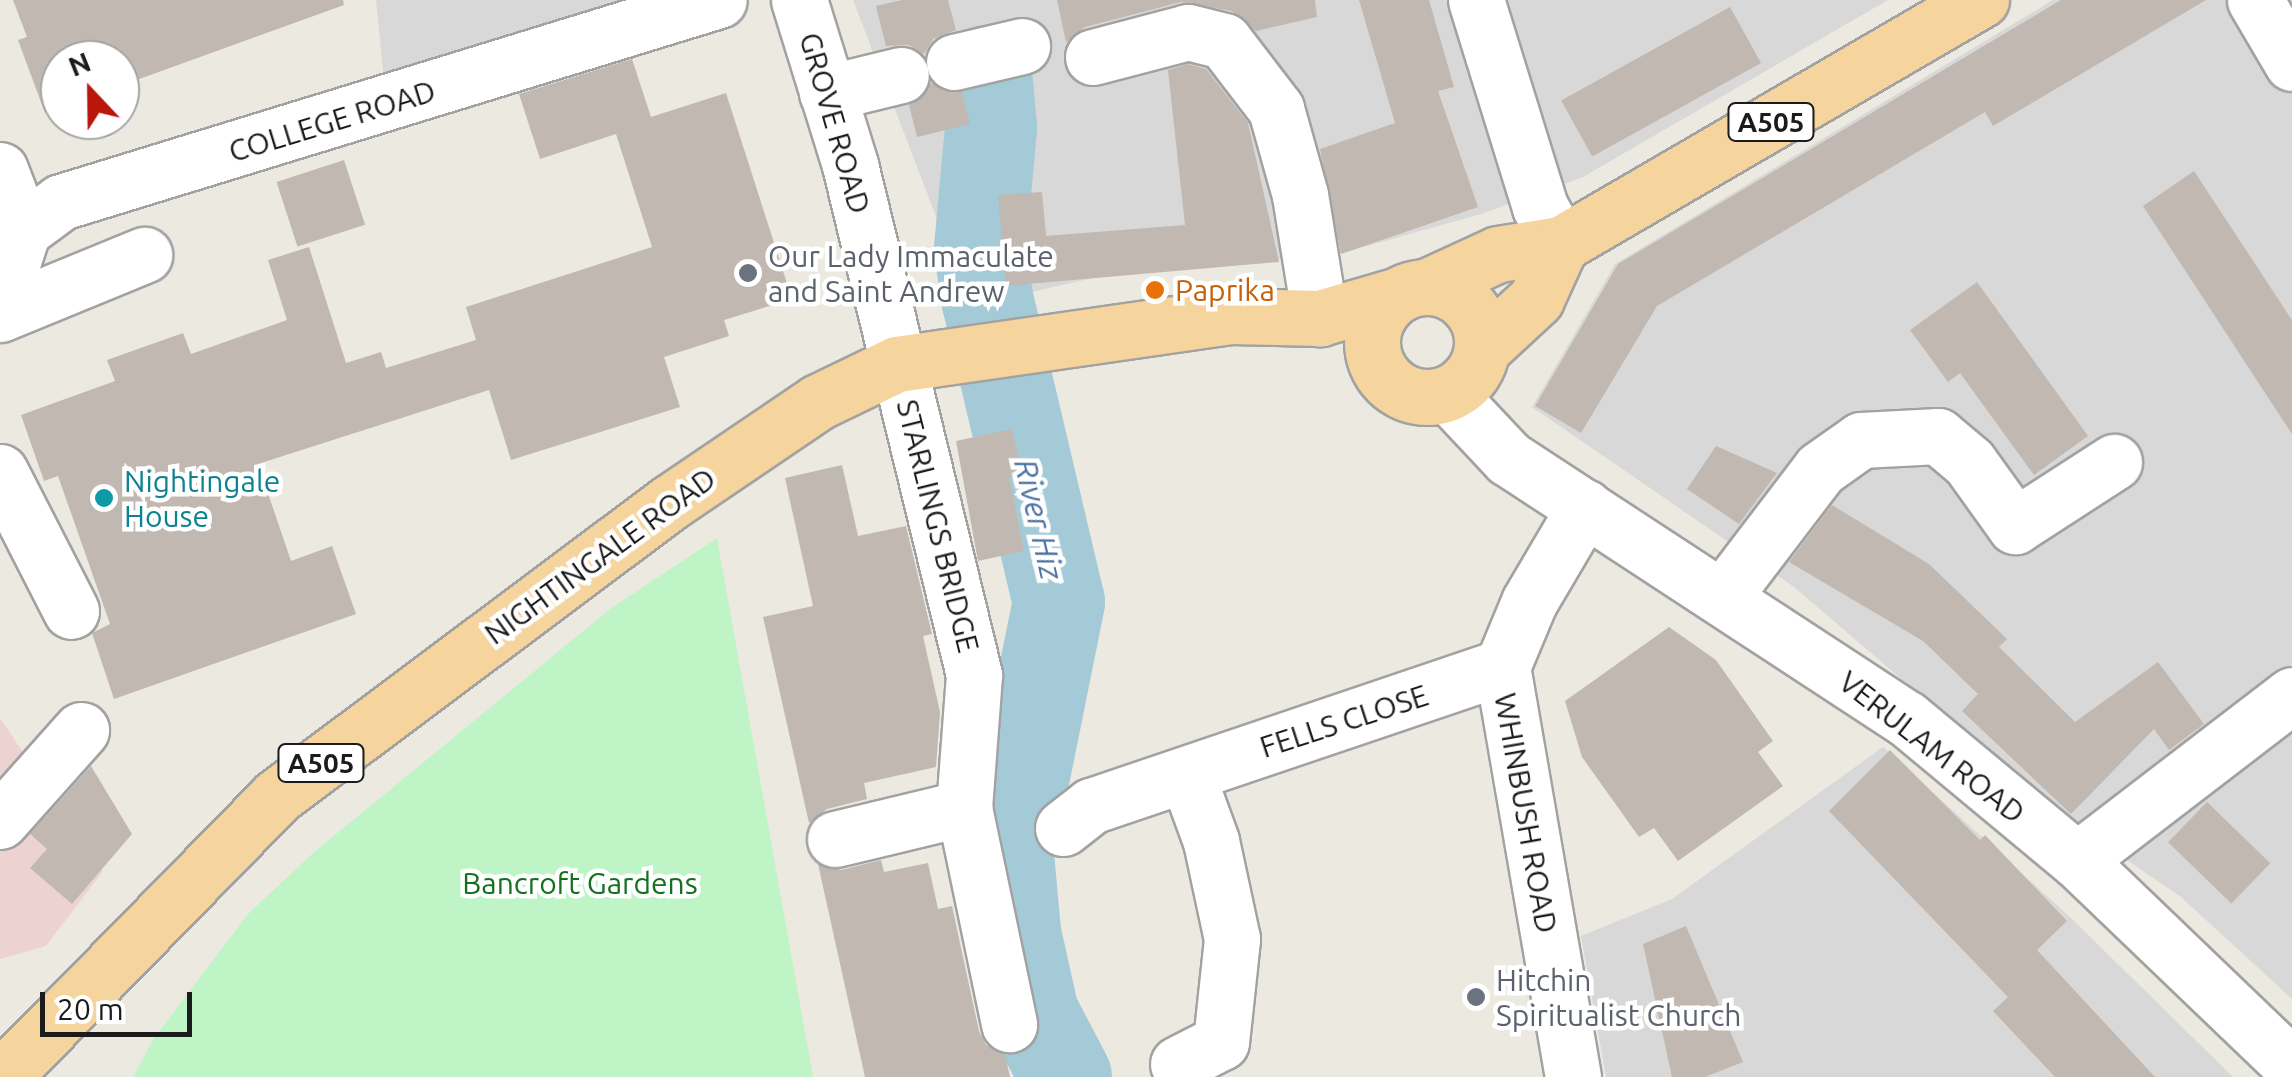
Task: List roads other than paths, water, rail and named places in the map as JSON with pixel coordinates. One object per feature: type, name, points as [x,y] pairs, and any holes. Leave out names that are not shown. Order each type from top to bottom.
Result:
[{"type":"main road","name":"NIGHTINGALE ROAD","points":[[11,1068],[276,796],[669,502],[818,402],[896,364],[1231,316],[1320,318],[1411,292],[1498,254],[1561,244],[1981,0]]},
{"type":"main road","points":[[1320,318],[1408,394],[1448,394],[1467,380],[1482,350],[1536,299],[1561,244]]},
{"type":"main road","points":[[1380,373],[1372,347],[1374,324],[1411,292],[1467,303],[1481,328],[1482,350]]},
{"type":"street","name":"COLLEGE ROAD","points":[[23,230],[61,202],[719,0]]},
{"type":"street","name":"GROVE ROAD","points":[[799,0],[828,93],[896,364]]},
{"type":"street","points":[[1476,0],[1540,207],[1561,244]]},
{"type":"street","points":[[2255,0],[2292,63]]},
{"type":"street","points":[[1092,57],[1188,32],[1224,42],[1276,109],[1311,249],[1320,318]]},
{"type":"street","points":[[954,62],[1022,46]]},
{"type":"street","points":[[828,93],[902,75]]},
{"type":"street","points":[[0,170],[23,230],[0,301]]},
{"type":"street","points":[[0,314],[144,255]]},
{"type":"street","name":"STARLINGS BRIDGE","points":[[896,364],[974,674],[964,808],[1010,1024]]},
{"type":"street","name":"VERULAM ROAD","points":[[1448,394],[1494,446],[1907,719],[2077,860],[2292,1066]]},
{"type":"street","points":[[1724,595],[1820,469],[1861,440],[1938,436],[1969,462],[2015,526],[2114,462]]},
{"type":"street","points":[[0,472],[71,610]]},
{"type":"street","name":"WHINBUSH ROAD","points":[[1573,1077],[1502,668],[1530,602],[1585,507]]},
{"type":"street","name":"FELLS CLOSE","points":[[1063,828],[1091,806],[1502,668]]},
{"type":"street","points":[[2077,860],[2292,694]]},
{"type":"street","points":[[0,821],[81,730]]},
{"type":"street","points":[[1178,1064],[1220,1042],[1232,939],[1211,841],[1187,776]]},
{"type":"street","points":[[834,838],[964,808]]},
{"type":"waterway","name":"River Hiz","points":[[986,71],[991,128],[980,250],[987,298],[1059,602],[1008,854],[1015,933],[1033,1014],[1066,1077]]},
{"type":"place","name":"Our Lady Immaculate and Saint Andrew","points":[[748,273]]},
{"type":"place","name":"Paprika","points":[[1155,290]]},
{"type":"place","name":"Nightingale House","points":[[104,498]]},
{"type":"place","name":"Hitchin Spiritualist Church","points":[[1476,997]]},
{"type":"park label","name":"Bancroft Gardens","points":[[580,883]]}]
